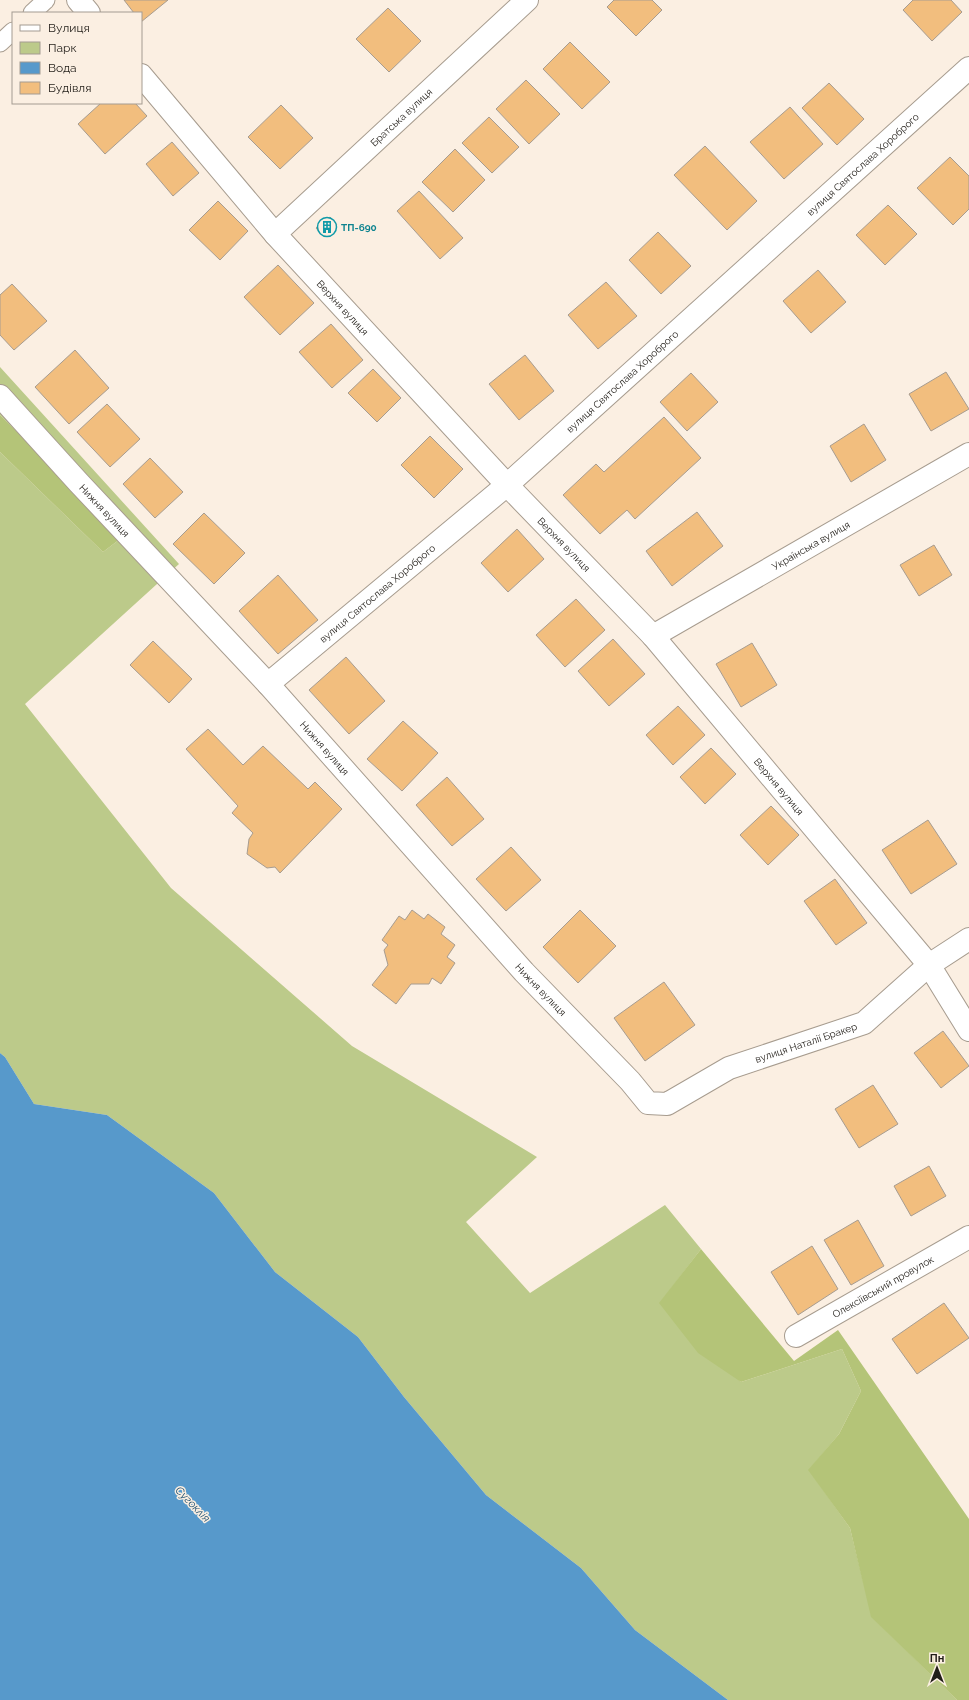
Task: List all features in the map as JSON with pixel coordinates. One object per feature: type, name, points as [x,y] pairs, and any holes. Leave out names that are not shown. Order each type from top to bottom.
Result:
[{"type":"street","points":[[78,0],[88,12]]},
{"type":"street","name":"Братська вулиця","points":[[275,234],[527,0]]},
{"type":"street","name":"вулиця Святослава Хороброго","points":[[268,684],[507,485],[969,68]]},
{"type":"street","name":"Верхня вулиця","points":[[142,76],[275,234],[507,485],[653,636],[929,965],[969,1030]]},
{"type":"street","name":"Нижня вулиця","points":[[0,396],[268,684],[518,966],[630,1081],[648,1103]]},
{"type":"street","name":"Українська вулиця","points":[[653,636],[969,454]]},
{"type":"street","name":"вулиця Наталії Бракер","points":[[648,1103],[667,1104],[729,1068],[864,1023],[929,965],[969,939]]},
{"type":"street","name":"Олексіївський провулок","points":[[796,1336],[969,1237]]},
{"type":"lane","points":[[33,12],[46,0]]},
{"type":"lane","points":[[0,43],[12,32]]},
{"type":"green space","points":[[0,367],[179,564],[25,704],[171,888],[352,1046],[537,1157],[466,1222],[530,1293],[665,1205],[701,1249],[660,1303],[741,1382],[842,1349],[861,1391],[839,1434],[809,1470],[850,1528],[872,1617],[957,1700],[728,1700],[635,1630],[581,1568],[486,1495],[404,1397],[358,1337],[275,1272],[214,1193],[107,1115],[34,1104],[5,1057],[0,1053],[0,452],[103,552],[124,536],[0,415]]},
{"type":"green space","points":[[0,415],[124,536],[103,552],[0,452]]},
{"type":"green space","points":[[701,1249],[794,1361],[838,1330],[969,1519],[969,1700],[957,1700],[871,1617],[850,1528],[808,1470],[839,1434],[861,1391],[842,1349],[741,1382],[698,1353],[659,1303]]},
{"type":"water","name":"Сугоклія","points":[[0,1053],[5,1057],[34,1104],[107,1115],[214,1193],[275,1272],[358,1337],[404,1397],[486,1495],[581,1568],[635,1630],[728,1700],[0,1700]]},
{"type":"building","points":[[124,0],[168,0],[142,21],[142,12],[133,12]]},
{"type":"building","points":[[614,0],[652,0],[662,10],[636,36],[607,7]]},
{"type":"building","points":[[913,0],[951,0],[962,12],[932,41],[903,10]]},
{"type":"building","points":[[388,8],[421,41],[389,72],[356,39]]},
{"type":"building","points":[[570,42],[610,82],[582,109],[543,69]]},
{"type":"building","points":[[526,80],[560,114],[529,144],[496,109]]},
{"type":"building","points":[[829,83],[864,119],[837,145],[802,108]]},
{"type":"building","points":[[100,104],[136,104],[147,116],[105,154],[78,124]]},
{"type":"building","points":[[281,105],[313,138],[280,169],[248,137]]},
{"type":"building","points":[[790,107],[823,144],[784,179],[750,142]]},
{"type":"building","points":[[489,117],[519,147],[492,173],[462,143]]},
{"type":"building","points":[[172,142],[199,173],[173,196],[146,164]]},
{"type":"building","points":[[705,146],[757,201],[727,230],[674,175]]},
{"type":"building","points":[[455,149],[485,180],[453,212],[422,182]]},
{"type":"building","points":[[950,157],[969,176],[969,209],[953,225],[917,188]]},
{"type":"building","points":[[419,191],[463,238],[440,259],[397,211]]},
{"type":"building","points":[[218,201],[248,231],[220,260],[189,230]]},
{"type":"building","points":[[888,205],[917,234],[885,265],[856,235]]},
{"type":"building","name":"ТП-690","points":[[330,217],[337,225],[323,236],[316,228]]},
{"type":"building","points":[[658,232],[691,266],[661,294],[629,260]]},
{"type":"building","points":[[278,265],[314,303],[280,335],[244,297]]},
{"type":"building","points":[[818,270],[846,302],[811,333],[783,301]]},
{"type":"building","points":[[606,282],[637,316],[598,349],[568,315]]},
{"type":"building","points":[[12,284],[47,321],[14,350],[0,335],[0,295]]},
{"type":"building","points":[[331,324],[363,360],[332,388],[299,352]]},
{"type":"building","points":[[75,350],[109,388],[69,424],[35,387]]},
{"type":"building","points":[[525,355],[554,391],[519,420],[489,384]]},
{"type":"building","points":[[373,369],[401,398],[377,422],[348,393]]},
{"type":"building","points":[[946,372],[969,409],[931,431],[909,394]]},
{"type":"building","points":[[691,373],[718,402],[687,431],[660,402]]},
{"type":"building","points":[[107,404],[140,439],[110,467],[77,432]]},
{"type":"building","points":[[664,417],[701,458],[635,519],[627,510],[600,534],[563,495],[596,464],[604,472]]},
{"type":"building","points":[[864,424],[886,460],[851,482],[830,446]]},
{"type":"building","points":[[430,436],[463,469],[434,498],[401,465]]},
{"type":"building","points":[[150,458],[183,492],[155,518],[123,484]]},
{"type":"building","points":[[697,512],[723,546],[672,586],[646,551]]},
{"type":"building","points":[[204,513],[245,553],[214,584],[173,544]]},
{"type":"building","points":[[517,529],[544,559],[508,592],[481,563]]},
{"type":"building","points":[[934,545],[952,575],[919,596],[900,565]]},
{"type":"building","points":[[278,575],[318,620],[278,654],[239,611]]},
{"type":"building","points":[[576,599],[605,630],[565,667],[536,635]]},
{"type":"building","points":[[613,639],[645,674],[609,706],[578,671]]},
{"type":"building","points":[[153,641],[192,679],[169,703],[130,665]]},
{"type":"building","points":[[752,643],[777,685],[741,707],[716,664]]},
{"type":"building","points":[[346,657],[385,701],[349,734],[309,690]]},
{"type":"building","points":[[678,706],[705,735],[673,765],[646,735]]},
{"type":"building","points":[[403,721],[438,753],[402,791],[367,759]]},
{"type":"building","points":[[208,729],[243,765],[263,746],[308,789],[315,782],[342,809],[280,873],[275,867],[267,868],[247,854],[249,839],[253,833],[232,813],[238,806],[186,749]]},
{"type":"building","points":[[711,748],[736,774],[705,804],[680,777]]},
{"type":"building","points":[[447,777],[484,819],[452,846],[416,805]]},
{"type":"building","points":[[771,806],[799,835],[768,865],[740,835]]},
{"type":"building","points":[[928,820],[957,864],[911,894],[882,850]]},
{"type":"building","points":[[511,847],[541,880],[506,911],[476,879]]},
{"type":"building","points":[[835,879],[867,923],[836,945],[804,901]]},
{"type":"building","points":[[412,910],[424,919],[428,914],[445,927],[441,934],[455,945],[447,957],[455,963],[441,984],[432,978],[429,984],[411,984],[396,1004],[372,985],[388,965],[384,950],[388,945],[382,940],[399,916],[405,920]]},
{"type":"building","points":[[580,910],[616,946],[578,983],[543,947]]},
{"type":"building","points":[[664,982],[695,1025],[645,1061],[614,1018]]},
{"type":"building","points":[[943,1031],[969,1066],[941,1088],[914,1053]]},
{"type":"building","points":[[873,1085],[898,1124],[859,1148],[835,1109]]},
{"type":"building","points":[[929,1166],[946,1196],[911,1216],[894,1186]]},
{"type":"building","points":[[858,1220],[884,1266],[851,1285],[824,1240]]},
{"type":"building","points":[[812,1246],[838,1289],[798,1315],[771,1272]]},
{"type":"building","points":[[944,1303],[969,1338],[917,1374],[892,1339]]},
{"type":"place","name":"ТП-690","points":[[327,227]]}]
